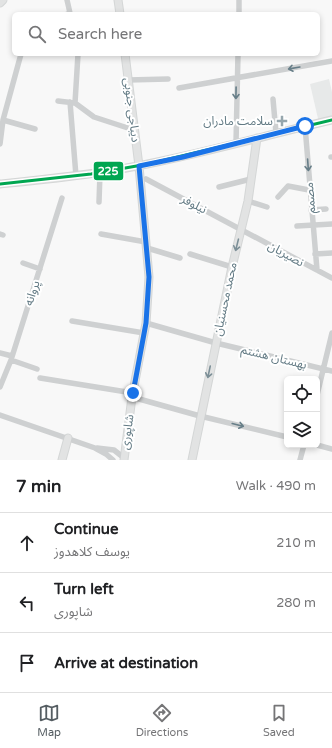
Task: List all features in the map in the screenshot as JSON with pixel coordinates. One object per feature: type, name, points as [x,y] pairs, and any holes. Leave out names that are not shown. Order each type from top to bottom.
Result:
[{"type":"street","points":[[67,0],[70,12]]},
{"type":"street","points":[[118,0],[120,12]]},
{"type":"street","points":[[239,0],[239,12]]},
{"type":"street","points":[[0,144],[3,120],[20,56]]},
{"type":"street","points":[[76,176],[72,103],[78,56]]},
{"type":"street","name":"دیباجی جنوبی","points":[[125,56],[139,166]]},
{"type":"street","points":[[236,143],[238,56]]},
{"type":"street","points":[[179,88],[332,61]]},
{"type":"street","points":[[128,80],[168,78]]},
{"type":"street","points":[[273,99],[276,133]]},
{"type":"street","points":[[58,101],[72,103],[94,117],[134,130]]},
{"type":"street","points":[[3,120],[35,129]]},
{"type":"street","points":[[0,184],[100,173],[139,166],[183,157],[332,120]]},
{"type":"street","name":"مصمم","points":[[305,126],[316,270]]},
{"type":"street","name":"محمد محسنیان","points":[[192,460],[232,267],[248,202],[257,138]]},
{"type":"street","name":"شاپوری","points":[[123,459],[132,395],[146,323],[149,277],[139,166]]},
{"type":"street","points":[[99,202],[100,173]]},
{"type":"street","name":"نیلوفر","points":[[146,179],[241,229]]},
{"type":"street","points":[[219,187],[251,179]]},
{"type":"street","points":[[278,197],[288,186],[309,190]]},
{"type":"street","name":"پروانه","points":[[0,387],[11,358],[62,198]]},
{"type":"street","points":[[248,202],[267,207]]},
{"type":"street","points":[[311,210],[326,209]]},
{"type":"street","points":[[297,226],[332,224]]},
{"type":"street","name":"نصیریان","points":[[241,229],[332,278]]},
{"type":"street","points":[[101,234],[146,245],[180,258]]},
{"type":"street","points":[[315,254],[332,253]]},
{"type":"street","points":[[190,254],[232,267]]},
{"type":"street","points":[[23,263],[40,269]]},
{"type":"street","points":[[72,321],[144,333]]},
{"type":"street","name":"بهستان هشتم","points":[[146,323],[216,343],[332,371]]},
{"type":"street","points":[[320,384],[332,333]]},
{"type":"street","points":[[0,353],[37,369]]},
{"type":"street","points":[[40,378],[132,395],[200,416],[284,436]]},
{"type":"street","points":[[0,416],[95,448],[113,460]]},
{"type":"street","points":[[62,460],[68,438]]},
{"type":"street","points":[[320,446],[332,448]]},
{"type":"street","points":[[95,448],[114,450],[123,459]]},
{"type":"street","points":[[300,460],[303,448]]},
{"type":"shaded area","points":[[329,79],[332,92],[332,120],[319,123],[310,84]]},
{"type":"transit line","name":"225","points":[[0,184],[91,174],[148,164],[332,120]]},
{"type":"place","name":"سلامت مادران","points":[[282,121]]},
{"type":"route","points":[[133,393],[146,323],[149,277],[139,166],[183,157],[305,126]]}]
